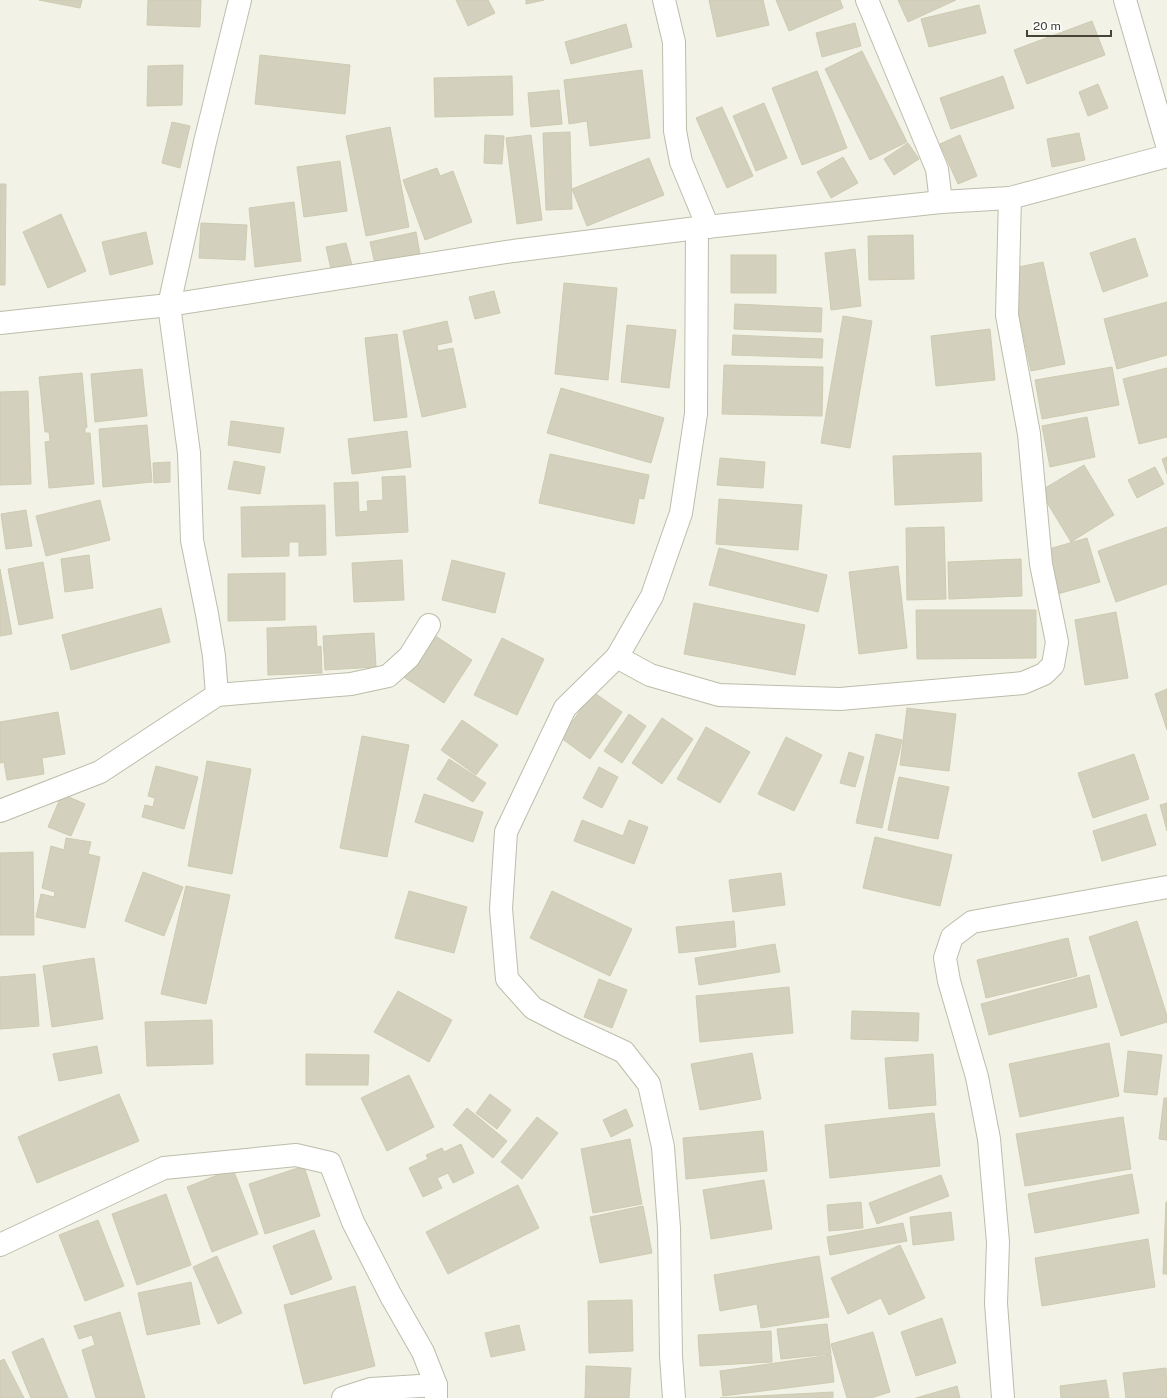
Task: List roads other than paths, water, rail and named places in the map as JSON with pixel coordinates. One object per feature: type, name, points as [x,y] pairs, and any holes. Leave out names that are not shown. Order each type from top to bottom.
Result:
[{"type":"street","points":[[217,695],[214,656],[192,540],[189,454],[169,305],[205,142],[240,0]]},
{"type":"street","points":[[664,0],[674,42],[675,131],[681,162],[703,228],[696,414],[681,514],[652,596],[617,657],[565,708],[506,832],[501,909],[507,979],[533,1008],[624,1052],[649,1084],[663,1147],[669,1228],[670,1356],[674,1398]]},
{"type":"street","points":[[867,0],[937,169],[941,202]]},
{"type":"street","points":[[1126,0],[1167,145]]},
{"type":"street","points":[[0,324],[169,305],[513,251],[703,228],[941,202],[1010,198],[1167,156]]},
{"type":"street","points":[[617,657],[650,675],[719,696],[840,699],[1023,682],[1044,674],[1053,665],[1057,642],[1041,564],[1029,434],[1007,315],[1010,198]]},
{"type":"street","points":[[0,811],[100,772],[217,695],[351,684],[388,676],[409,657],[429,625]]},
{"type":"street","points":[[1003,1398],[996,1303],[998,1242],[989,1138],[977,1077],[949,981],[945,958],[952,937],[972,922],[1167,887]]},
{"type":"street","points":[[0,1246],[164,1168],[296,1155],[330,1163],[353,1222],[391,1296],[423,1352],[436,1392],[371,1389],[343,1398]]}]
